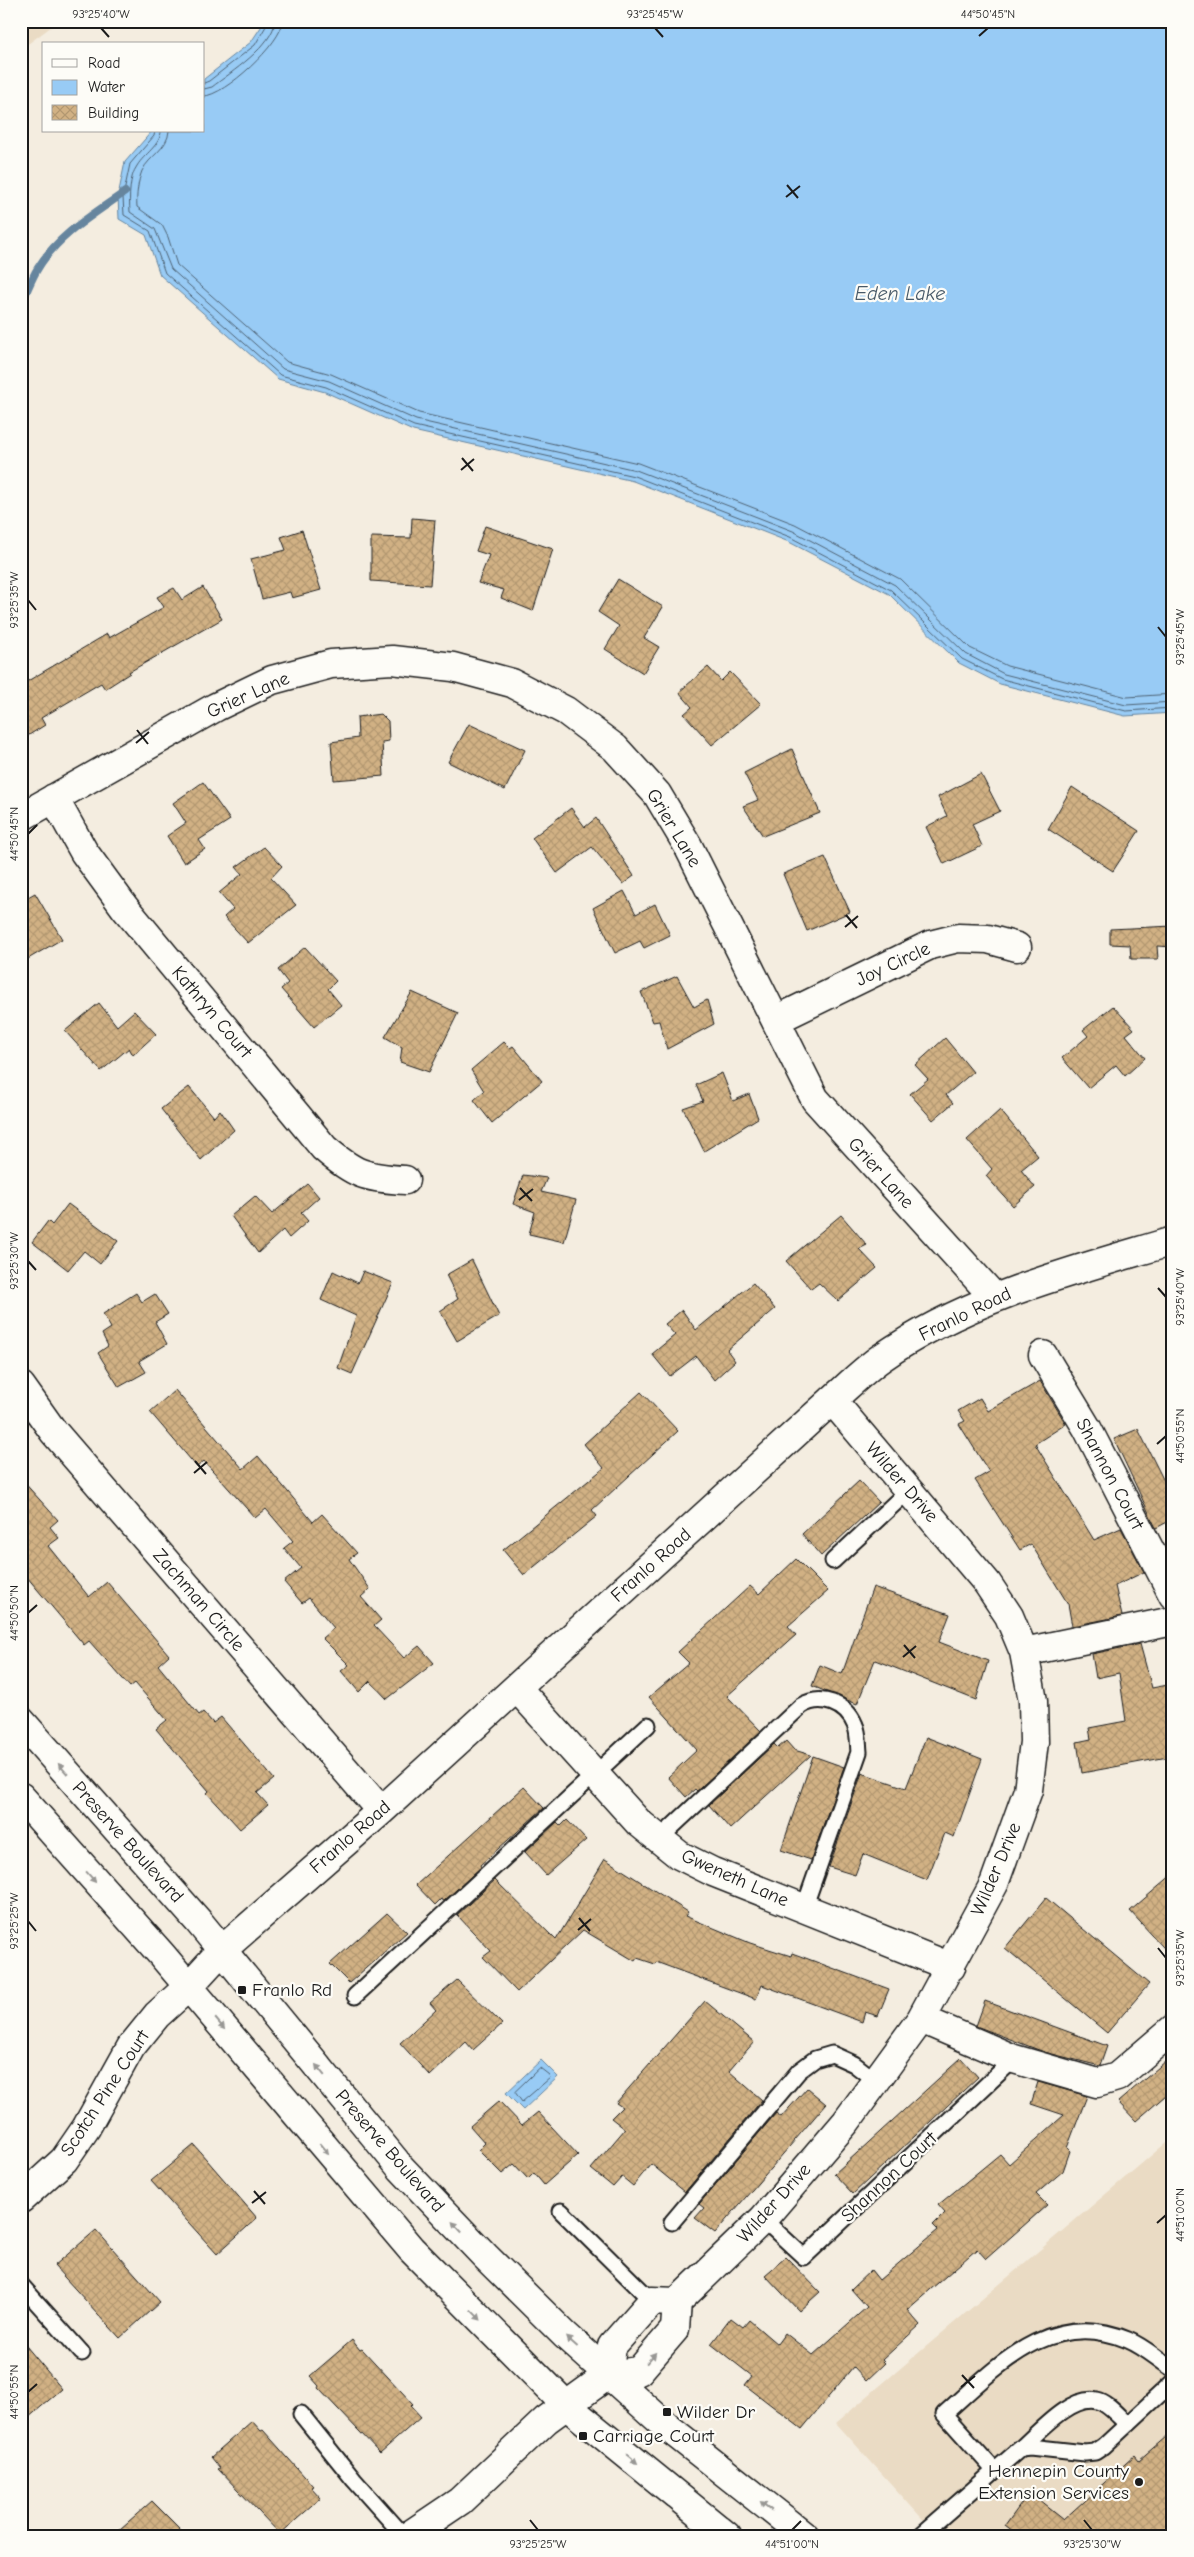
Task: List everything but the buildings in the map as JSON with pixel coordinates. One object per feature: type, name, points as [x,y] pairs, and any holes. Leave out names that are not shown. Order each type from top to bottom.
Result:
[{"type":"street","name":"Grier Lane","points":[[21,817],[216,707],[272,680],[331,664],[392,660],[453,667],[512,684],[566,711],[616,748],[657,794],[688,846],[816,1099],[994,1297]]},
{"type":"street","name":"Kathryn Court","points":[[54,798],[84,852],[125,908],[324,1148],[346,1167],[364,1175],[374,1178],[405,1180]]},
{"type":"street","name":"Joy Circle","points":[[776,1020],[930,945],[958,938],[988,939],[1017,947]]},
{"type":"street","name":"Franlo Road","points":[[188,1987],[222,1950],[381,1811],[832,1400],[881,1358],[937,1324],[994,1297],[1173,1240]]},
{"type":"street","name":"Shannon Court","points":[[1043,1355],[1087,1428],[1173,1595]]},
{"type":"street","name":"Zachman Circle","points":[[21,1386],[52,1430],[381,1811]]},
{"type":"street","name":"Wilder Drive","points":[[608,2375],[612,2346],[763,2219],[846,2122],[921,2019],[951,1967],[994,1884],[1028,1790],[1034,1742],[1033,1701],[1024,1652],[1009,1616],[987,1583],[832,1400]]},
{"type":"street","points":[[1024,1652],[1173,1621]]},
{"type":"street","name":"Gweneth Lane","points":[[517,1688],[638,1822],[679,1855],[713,1872],[951,1967]]},
{"type":"street","name":"Preserve Boulevard","points":[[21,1721],[222,1950],[401,2168],[498,2270],[608,2375],[666,2426],[805,2536]]},
{"type":"street","points":[[21,1797],[188,1987],[411,2250],[567,2406],[727,2536]]},
{"type":"street","name":"Scotch Pine Court","points":[[21,2200],[64,2160],[86,2128],[130,2047],[156,2015],[188,1987]]},
{"type":"street","points":[[921,2019],[1014,2059],[1096,2083],[1117,2077],[1173,2029]]},
{"type":"street","points":[[420,2532],[460,2501],[546,2420],[608,2375],[639,2371],[675,2329],[665,2301]]},
{"type":"lane","points":[[833,1561],[909,1490]]},
{"type":"lane","points":[[660,1839],[801,1706],[811,1700],[838,1705],[850,1716],[856,1727],[859,1752],[804,1908]]},
{"type":"lane","points":[[355,1996],[648,1725]]},
{"type":"lane","points":[[672,2222],[799,2071],[815,2059],[832,2054],[854,2064],[876,2081]]},
{"type":"lane","name":"Shannon Court","points":[[763,2219],[804,2257],[1014,2059]]},
{"type":"lane","points":[[561,2212],[665,2301]]},
{"type":"lane","points":[[21,2285],[82,2353]]},
{"type":"lane","points":[[994,2470],[944,2414],[1002,2363],[1028,2344],[1068,2331],[1101,2332],[1126,2339],[1147,2349],[1173,2369]]},
{"type":"lane","points":[[1021,2448],[1095,2452],[1173,2382]]},
{"type":"lane","points":[[920,2536],[1061,2412],[1075,2404],[1088,2400],[1098,2401],[1127,2424]]},
{"type":"lane","points":[[301,2414],[354,2480],[420,2532]]},
{"type":"shaded area","points":[[21,21],[59,21],[21,49]]},
{"type":"shaded area","points":[[1173,2137],[1173,2536],[938,2536],[836,2423]]},
{"type":"water","name":"Eden Lake","points":[[265,21],[1173,21],[1173,713],[1125,716],[1000,684],[959,663],[889,594],[789,542],[633,481],[413,431],[325,392],[278,379],[160,275],[146,235],[119,219],[118,196],[125,162],[151,132],[205,132],[205,78],[251,42]]},
{"type":"water","points":[[541,2060],[558,2077],[523,2110],[506,2093]]},
{"type":"waterway","points":[[21,303],[38,268],[56,245],[77,226],[125,192]]},
{"type":"place","name":"Franlo Rd","points":[[242,1990]]},
{"type":"place","name":"Wilder Dr","points":[[667,2412]]},
{"type":"place","name":"Carriage Court","points":[[583,2436]]},
{"type":"place","name":"Hennepin County Extension Services","points":[[1139,2482]]}]
